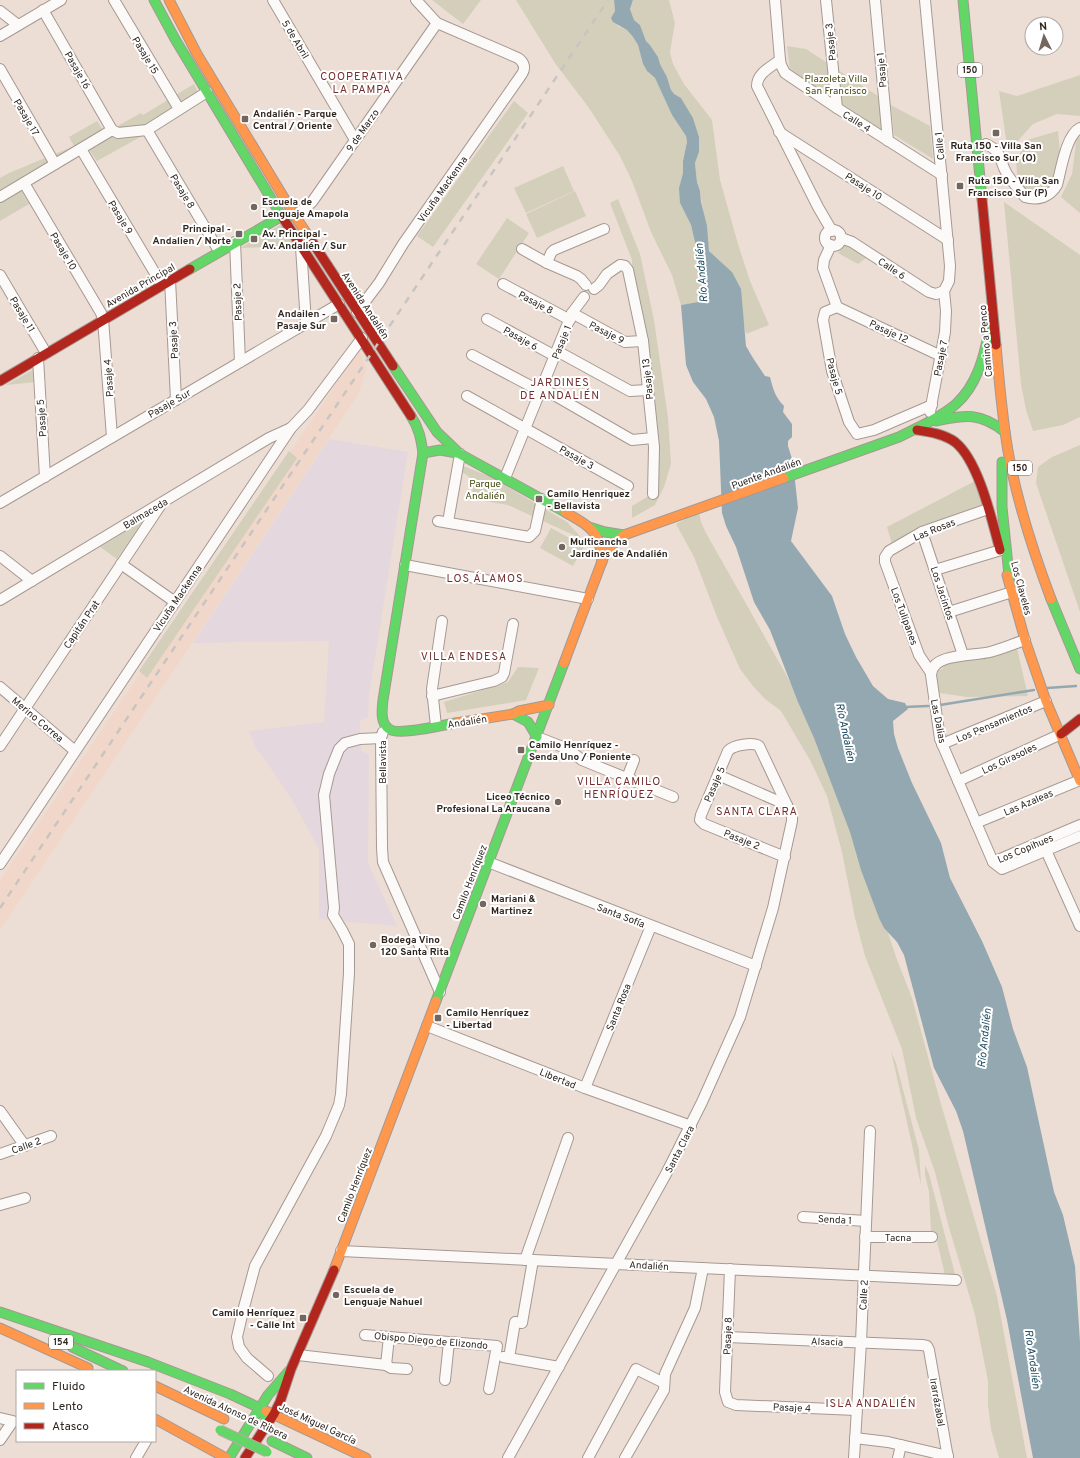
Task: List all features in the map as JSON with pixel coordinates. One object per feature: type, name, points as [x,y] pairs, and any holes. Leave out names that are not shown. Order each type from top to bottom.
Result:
[{"type":"main road","points":[[154,0],[207,92],[282,216],[417,425],[421,436],[423,453],[438,449],[453,451],[460,454]]},
{"type":"main road","name":"Avenida Andalién","points":[[169,0],[198,54],[295,216],[437,432],[460,454],[542,499],[589,527],[594,532],[599,542],[602,562]]},
{"type":"main road","name":"Camino a Penco","points":[[963,0],[1005,432],[1014,482],[1030,540],[1048,593],[1080,669]]},
{"type":"main road","name":"Camino a Penco","points":[[973,7],[1006,349]]},
{"type":"main road","name":"Avenida Principal","points":[[0,381],[235,242],[282,216],[295,216]]},
{"type":"main road","points":[[917,430],[955,404],[971,386],[977,376],[985,353],[992,308]]},
{"type":"main road","points":[[928,423],[960,416],[975,415],[988,419],[1005,432],[1002,454],[1001,491],[1011,588]]},
{"type":"main road","name":"150","points":[[1012,417],[1018,456],[1033,522],[1057,592],[1080,645]]},
{"type":"main road","name":"Puente Andalién","points":[[640,529],[917,430]]},
{"type":"main road","name":"Los Claveles","points":[[917,430],[930,431],[956,442],[965,451],[974,465],[1025,640],[1046,701],[1080,780]]},
{"type":"main road","name":"Bellavista","points":[[386,727],[382,717],[382,707],[423,453]]},
{"type":"main road","points":[[589,527],[605,532],[624,535]]},
{"type":"main road","name":"Camilo Henríquez","points":[[246,1458],[274,1414],[285,1390],[291,1369],[323,1298],[488,862],[537,737],[602,562],[612,545],[624,535],[640,529]]},
{"type":"main road","name":"Andalién","points":[[386,727],[397,732],[513,714],[519,711],[549,705]]},
{"type":"main road","points":[[513,714],[529,723],[537,737]]},
{"type":"main road","points":[[1061,734],[1080,719]]},
{"type":"main road","name":"154","points":[[0,1313],[121,1370]]},
{"type":"main road","name":"José Miguel García","points":[[0,1313],[148,1362],[201,1382],[274,1414],[366,1458]]},
{"type":"main road","points":[[0,1328],[46,1353],[72,1370]]},
{"type":"main road","name":"154","points":[[0,1328],[91,1370]]},
{"type":"main road","name":"Camilo Henríquez","points":[[230,1458],[260,1408],[271,1392],[291,1369]]},
{"type":"main road","name":"Avenida Alonso de Ribera","points":[[156,1386],[307,1458]]},
{"type":"main road","points":[[260,1408],[266,1417],[266,1426]]},
{"type":"main road","points":[[156,1420],[226,1458]]},
{"type":"main road","points":[[216,1428],[270,1454]]},
{"type":"main road","points":[[200,1444],[210,1458]]},
{"type":"main road","points":[[236,1448],[237,1458]]},
{"type":"street","points":[[0,36],[61,0]]},
{"type":"street","name":"Pasaje 15","points":[[114,0],[179,109]]},
{"type":"street","name":"5 de Abril","points":[[273,0],[355,140]]},
{"type":"street","points":[[416,0],[437,23]]},
{"type":"street","points":[[775,0],[780,60],[761,74],[757,82],[759,90],[780,132],[818,207],[832,231],[828,233],[826,237],[827,242],[830,245]]},
{"type":"street","name":"Pasaje 3","points":[[826,0],[837,108]]},
{"type":"street","name":"Pasaje 1","points":[[875,0],[888,140]]},
{"type":"street","name":"Calle 1","points":[[925,0],[948,240],[950,271],[949,281],[944,291]]},
{"type":"street","name":"Pasaje 16","points":[[43,10],[112,130]]},
{"type":"street","points":[[0,11],[18,25]]},
{"type":"street","name":"9 de Marzo","points":[[295,216],[312,202],[437,23]]},
{"type":"street","name":"Vicuña Mackenna","points":[[357,312],[379,283],[403,244],[522,74],[524,65],[518,58],[437,23]]},
{"type":"street","name":"Calle 4","points":[[780,60],[783,70],[788,76],[942,175]]},
{"type":"street","name":"Pasaje 17","points":[[0,69],[55,164]]},
{"type":"street","points":[[0,197],[112,130],[118,133],[147,130],[207,92]]},
{"type":"street","points":[[986,144],[992,147],[1000,155],[1006,172],[1025,197],[1037,199],[1045,197],[1057,185],[1068,142],[1074,133],[1080,128]]},
{"type":"street","name":"Pasaje 8","points":[[147,130],[219,251]]},
{"type":"street","name":"Pasaje 10","points":[[780,132],[948,240]]},
{"type":"street","name":"Pasaje 9","points":[[81,149],[166,283]]},
{"type":"street","name":"Pasaje 10","points":[[24,183],[104,319]]},
{"type":"street","points":[[547,263],[551,253],[554,250],[604,228]]},
{"type":"street","name":"Calle 6","points":[[832,231],[837,232],[841,238],[852,242],[929,292],[936,294],[944,291]]},
{"type":"street","points":[[830,245],[838,245],[841,238]]},
{"type":"street","name":"Pasaje 2","points":[[235,242],[240,362]]},
{"type":"street","points":[[830,245],[824,260],[823,268],[837,307]]},
{"type":"street","points":[[301,246],[306,323]]},
{"type":"street","points":[[522,249],[547,263],[577,276],[590,287]]},
{"type":"street","name":"Pasaje 13","points":[[590,287],[599,285],[603,278],[620,265],[625,266],[628,270],[643,341],[653,438],[653,494]]},
{"type":"street","name":"Pasaje 11","points":[[0,275],[42,356]]},
{"type":"street","name":"Pasaje 3","points":[[166,283],[176,400]]},
{"type":"street","name":"Pasaje 8","points":[[503,284],[571,317]]},
{"type":"street","name":"Pasaje 1","points":[[504,478],[571,317],[584,297],[592,297],[594,293],[590,287]]},
{"type":"street","name":"Pasaje 7","points":[[928,423],[946,322],[944,291]]},
{"type":"street","name":"Pasaje Sur","points":[[0,503],[339,304]]},
{"type":"street","name":"Pasaje 12","points":[[837,307],[941,356]]},
{"type":"street","name":"Pasaje 5","points":[[837,307],[825,312],[823,320],[832,371],[849,422],[857,434],[874,430],[932,405]]},
{"type":"street","name":"Pasaje 9","points":[[571,317],[625,342],[643,341]]},
{"type":"street","name":"Pasaje 4","points":[[104,319],[112,437]]},
{"type":"street","name":"Pasaje 6","points":[[486,319],[556,354]]},
{"type":"street","name":"Vicuña Mackenna","points":[[0,864],[291,428],[308,410],[362,338]]},
{"type":"street","points":[[556,354],[630,391],[648,390]]},
{"type":"street","points":[[472,355],[541,390],[632,440],[653,438]]},
{"type":"street","name":"Pasaje 5","points":[[42,356],[45,477]]},
{"type":"street","points":[[467,396],[525,428]]},
{"type":"street","name":"Balmaceda","points":[[0,600],[269,438],[291,428]]},
{"type":"street","name":"Pasaje 3","points":[[525,428],[628,486]]},
{"type":"street","points":[[460,454],[443,521],[529,537],[532,536],[535,531],[542,499]]},
{"type":"street","name":"Capitán Prat","points":[[0,746],[162,503]]},
{"type":"street","name":"Las Rosas","points":[[885,557],[889,551],[922,532],[988,509]]},
{"type":"street","name":"Los Jacintos","points":[[922,532],[963,655]]},
{"type":"street","points":[[935,570],[1000,550]]},
{"type":"street","points":[[0,556],[32,581]]},
{"type":"street","name":"Los Tulipanes","points":[[885,557],[885,562],[919,655],[931,673]]},
{"type":"street","points":[[121,564],[175,602]]},
{"type":"street","points":[[405,565],[588,600]]},
{"type":"street","points":[[949,612],[1011,588]]},
{"type":"street","points":[[436,726],[432,696],[442,621]]},
{"type":"street","points":[[432,696],[494,681],[502,677],[506,669],[513,624]]},
{"type":"street","points":[[931,673],[934,666],[941,661],[963,655],[987,653],[1025,640]]},
{"type":"street","name":"Las Dalias","points":[[931,673],[940,738],[993,862]]},
{"type":"street","name":"Merino Correa","points":[[0,687],[75,752]]},
{"type":"street","name":"Los Pensamientos","points":[[942,744],[1046,701]]},
{"type":"street","name":"Bellavista","points":[[386,727],[383,730],[381,738],[382,848],[384,862],[440,992]]},
{"type":"street","name":"Los Girasoles","points":[[958,781],[1061,734]]},
{"type":"street","points":[[537,737],[568,749],[582,760],[673,797]]},
{"type":"street","points":[[268,1376],[254,1366],[239,1347],[237,1337],[243,1311],[256,1266],[326,1136],[339,1105],[341,1094],[349,972],[349,944],[333,915],[334,908],[324,795],[329,774],[339,749],[345,743],[360,739],[381,738]]},
{"type":"street","name":"Pasaje 5","points":[[700,820],[718,775],[731,748],[758,744],[787,805]]},
{"type":"street","points":[[627,778],[634,760]]},
{"type":"street","points":[[718,775],[787,805]]},
{"type":"street","name":"Las Azaleas","points":[[976,823],[1080,780]]},
{"type":"street","name":"Santa Clara","points":[[508,1458],[666,1174],[691,1126],[738,1023],[773,908],[792,826],[792,816],[787,805]]},
{"type":"street","name":"Pasaje 2","points":[[700,820],[704,824],[785,857]]},
{"type":"street","name":"Los Copihues","points":[[1044,846],[1080,825]]},
{"type":"street","name":"Los Copihues","points":[[993,862],[1080,836]]},
{"type":"street","points":[[1044,846],[1080,926]]},
{"type":"street","name":"Santa Sofía","points":[[488,862],[756,966]]},
{"type":"street","name":"Santa Rosa","points":[[585,1088],[651,926]]},
{"type":"street","name":"Libertad","points":[[427,1026],[585,1088],[691,1126]]},
{"type":"street","points":[[0,1110],[25,1146]]},
{"type":"street","name":"Calle 2","points":[[854,1458],[870,1131]]},
{"type":"street","name":"Calle 2","points":[[0,1154],[51,1136]]},
{"type":"street","points":[[509,1358],[515,1322],[522,1323],[529,1260],[568,1138]]},
{"type":"street","points":[[0,1205],[25,1198]]},
{"type":"street","name":"Senda 1","points":[[803,1217],[866,1221]]},
{"type":"street","name":"Tacna","points":[[865,1237],[932,1237]]},
{"type":"street","name":"Andalién","points":[[341,1251],[956,1280]]},
{"type":"street","points":[[625,1458],[664,1390],[665,1374],[695,1308],[703,1268]]},
{"type":"street","name":"Pasaje 8","points":[[728,1402],[725,1392],[730,1269]]},
{"type":"street","name":"Obispo Diego de Elizondo","points":[[365,1335],[449,1342],[496,1351],[509,1358],[559,1367]]},
{"type":"street","points":[[386,1365],[389,1337]]},
{"type":"street","name":"Alsacia","points":[[727,1337],[927,1346]]},
{"type":"street","points":[[445,1380],[449,1342]]},
{"type":"street","name":"Irarrázabal","points":[[927,1346],[929,1350],[948,1457]]},
{"type":"street","points":[[489,1390],[496,1351]]},
{"type":"street","points":[[298,1355],[386,1365],[391,1368],[407,1369]]},
{"type":"street","points":[[588,1458],[636,1369],[664,1383]]},
{"type":"street","name":"Pasaje 4","points":[[728,1402],[736,1405],[856,1410]]},
{"type":"street","points":[[0,1418],[13,1421],[0,1440]]},
{"type":"street","points":[[855,1438],[901,1445],[948,1457]]},
{"type":"street","points":[[136,1458],[145,1442]]},
{"type":"street","points":[[898,1458],[901,1445]]},
{"type":"shaded area","points":[[359,350],[367,368],[358,395],[0,930],[0,880]]},
{"type":"shaded area","points":[[329,439],[408,452],[369,695],[368,717],[360,721],[361,750],[369,755],[368,863],[397,926],[319,919],[319,849],[291,798],[255,746],[249,731],[324,722],[329,641],[193,643]]},
{"type":"green space","points":[[432,0],[481,0],[463,24]]},
{"type":"green space","points":[[516,0],[614,0],[615,11],[613,15],[618,26],[627,30],[638,45],[643,64],[647,71],[655,78],[672,115],[686,136],[687,142],[680,184],[680,203],[691,225],[697,251],[703,286],[698,302],[681,305],[672,275],[651,232],[632,181],[620,156],[589,108],[555,63]]},
{"type":"green space","points":[[633,0],[669,0],[675,23],[670,52],[673,64],[684,84],[712,120],[720,180],[750,281],[769,325],[746,334],[732,272],[709,251],[695,163],[699,152],[699,137],[693,118],[681,98],[673,94],[658,57],[646,41],[640,25],[634,20],[630,9]]},
{"type":"green space","name":"Plazoleta Villa San Francisco","points":[[787,46],[806,49],[881,98],[884,132],[790,70]]},
{"type":"green space","points":[[1080,75],[1080,116],[1057,114],[1033,124],[1008,152],[999,91],[1017,96]]},
{"type":"green space","points":[[194,84],[198,92],[144,135],[97,161],[88,148],[21,190],[29,204],[0,221],[0,201],[5,198],[0,190],[0,178],[74,146],[69,137],[97,121],[105,133],[141,113],[143,115]]},
{"type":"green space","points":[[514,101],[528,113],[433,247],[417,236]]},
{"type":"green space","points":[[891,105],[930,126],[933,159],[894,135]]},
{"type":"green space","points":[[1058,131],[1060,154],[1058,179],[1042,200],[1018,185],[1016,161],[1027,140]]},
{"type":"green space","points":[[1077,135],[1080,138],[1080,213],[1061,197],[1072,174]]},
{"type":"green space","points":[[563,166],[574,191],[526,213],[514,188]]},
{"type":"green space","points":[[575,191],[586,216],[537,238],[526,214]]},
{"type":"green space","points":[[618,199],[640,254],[654,320],[668,418],[671,464],[664,487],[655,505],[632,518],[632,506],[647,497],[657,485],[659,453],[633,292],[632,260],[610,203]]},
{"type":"green space","points":[[1004,202],[1080,255],[1080,417],[1063,425],[1033,431],[1026,410],[1021,384]]},
{"type":"green space","points":[[507,218],[529,233],[499,279],[476,264]]},
{"type":"green space","points":[[282,224],[297,246],[240,248]]},
{"type":"green space","points":[[845,244],[866,258],[858,264],[838,253]]},
{"type":"green space","points":[[36,368],[36,382],[6,385]]},
{"type":"green space","points":[[1080,445],[1080,612],[1036,483],[1038,467],[1052,457]]},
{"type":"green space","points":[[289,451],[297,458],[147,678],[139,671]]},
{"type":"green space","name":"Parque Andalién","points":[[463,466],[489,476],[567,522],[580,536],[580,538],[508,505],[472,499],[473,480],[461,471]]},
{"type":"green space","points":[[975,481],[983,507],[892,544],[887,527]]},
{"type":"green space","points":[[699,512],[701,522],[706,533],[805,709],[872,884],[896,957],[912,998],[997,1296],[1027,1458],[999,1458],[991,1429],[988,1405],[988,1381],[975,1315],[948,1224],[935,1172],[916,1118],[902,1049],[865,956],[855,918],[842,852],[827,796],[810,760],[781,711],[765,699],[740,669],[717,617],[694,557],[676,524]]},
{"type":"green space","points":[[143,521],[117,559],[100,547]]},
{"type":"green space","name":"Multicancha Jardines de Andalién","points":[[551,528],[584,546],[573,566],[540,548]]},
{"type":"green space","points":[[1017,648],[1028,696],[967,697],[933,692],[931,673],[942,669],[945,665]]},
{"type":"green space","points":[[518,667],[539,668],[526,700],[447,713],[444,702],[508,682]]},
{"type":"green space","points":[[891,1051],[896,1063],[919,1150],[921,1185]]},
{"type":"green space","points":[[925,1165],[929,1174],[955,1274],[945,1275],[937,1241],[931,1232],[929,1192],[925,1175]]},
{"type":"water","name":"Río Andalién","points":[[614,0],[633,0],[630,9],[634,20],[640,25],[646,41],[658,57],[671,90],[674,94],[681,98],[693,118],[699,137],[699,152],[695,163],[697,182],[707,226],[709,251],[732,272],[741,289],[746,346],[765,376],[770,377],[775,393],[784,406],[783,412],[792,424],[792,437],[788,441],[788,446],[793,462],[798,508],[791,541],[832,596],[845,634],[856,657],[873,686],[888,699],[905,703],[908,709],[893,721],[894,734],[898,748],[912,783],[941,843],[950,878],[982,941],[1002,987],[1013,1029],[1027,1067],[1054,1192],[1063,1215],[1075,1266],[1080,1342],[1080,1458],[1033,1458],[1007,1320],[963,1131],[956,1111],[934,1068],[904,955],[897,942],[884,928],[879,918],[861,870],[850,832],[814,738],[798,702],[770,630],[754,602],[736,547],[726,526],[722,513],[719,441],[714,417],[706,399],[693,382],[686,365],[681,305],[698,302],[703,286],[691,225],[680,203],[679,188],[683,173],[683,161],[687,142],[686,136],[672,115],[655,78],[647,71],[643,64],[638,45],[633,37],[627,30],[613,22],[611,18],[615,11]]},
{"type":"waterway","points":[[1047,688],[1076,686]]},
{"type":"waterway","points":[[940,705],[1034,690]]},
{"type":"waterway","points":[[905,707],[928,706]]},
{"type":"railway","points":[[0,908],[608,0]]},
{"type":"traffic: fast","points":[[154,0],[175,39],[281,215]]},
{"type":"traffic: fast","points":[[963,0],[982,199]]},
{"type":"traffic: fast","points":[[190,269],[282,216],[291,216]]},
{"type":"traffic: fast","points":[[927,423],[953,407],[969,388],[982,361],[989,331]]},
{"type":"traffic: fast","points":[[393,366],[437,432],[460,454],[565,512]]},
{"type":"traffic: fast","points":[[411,416],[419,434],[423,453],[383,700],[382,716],[386,726],[394,731],[410,731],[456,723]]},
{"type":"traffic: fast","points":[[936,421],[956,417],[980,418],[988,421],[1005,432]]},
{"type":"traffic: fast","points":[[784,478],[899,437],[927,423]]},
{"type":"traffic: fast","points":[[423,453],[440,450],[457,453]]},
{"type":"traffic: fast","points":[[1002,462],[1002,507],[1010,585]]},
{"type":"traffic: fast","points":[[589,527],[605,532],[624,535]]},
{"type":"traffic: fast","points":[[1051,599],[1080,669]]},
{"type":"traffic: fast","points":[[436,1001],[564,663]]},
{"type":"traffic: fast","points":[[513,714],[528,722],[537,737]]},
{"type":"traffic: fast","points":[[0,1312],[148,1362],[230,1394],[260,1408],[266,1417],[266,1426]]},
{"type":"traffic: fast","points":[[72,1347],[121,1370]]},
{"type":"traffic: fast","points":[[229,1458],[268,1395],[289,1371]]},
{"type":"traffic: fast","points":[[220,1430],[267,1452]]},
{"type":"traffic: fast","points":[[272,1441],[307,1458]]},
{"type":"traffic: slow","points":[[169,0],[197,54],[295,216],[313,243]]},
{"type":"traffic: slow","points":[[996,345],[1004,425],[1016,489],[1026,526],[1051,599]]},
{"type":"traffic: slow","points":[[564,663],[604,556],[612,545],[624,535],[784,478]]},
{"type":"traffic: slow","points":[[565,512],[585,524],[597,537],[600,545],[602,562]]},
{"type":"traffic: slow","points":[[1007,575],[1025,640],[1046,701],[1080,781]]},
{"type":"traffic: slow","points":[[456,723],[513,714],[519,711],[549,705]]},
{"type":"traffic: slow","points":[[334,1270],[436,1001]]},
{"type":"traffic: slow","points":[[0,1328],[88,1368]]},
{"type":"traffic: slow","points":[[156,1386],[224,1419]]},
{"type":"traffic: slow","points":[[266,1411],[366,1458]]},
{"type":"traffic: slow","points":[[156,1420],[226,1458]]},
{"type":"traffic: jam","points":[[982,199],[996,345]]},
{"type":"traffic: jam","points":[[281,215],[411,416]]},
{"type":"traffic: jam","points":[[313,243],[393,366]]},
{"type":"traffic: jam","points":[[0,381],[190,269]]},
{"type":"traffic: jam","points":[[917,430],[942,435],[955,442],[963,451],[971,463],[984,492],[1000,550]]},
{"type":"traffic: jam","points":[[1061,734],[1080,719]]},
{"type":"traffic: jam","points":[[245,1458],[274,1414],[280,1402],[291,1369],[334,1270]]},
{"type":"place","name":"Andalién - Parque Central / Oriente","points":[[245,119]]},
{"type":"place","name":"Ruta 150 - Villa San Francisco Sur (O)","points":[[996,133]]},
{"type":"place","name":"Ruta 150 - Villa San Francisco Sur (P)","points":[[960,186]]},
{"type":"place","name":"Escuela de Lenguaje Amapola","points":[[254,207]]},
{"type":"place","name":"Principal - Andalien / Norte","points":[[239,234]]},
{"type":"place","name":"Av. Principal - Av. Andalién / Sur","points":[[254,239]]},
{"type":"place","name":"Andailen - Pasaje Sur","points":[[334,319]]},
{"type":"place","name":"Camilo Henriquez - Bellavista","points":[[539,499]]},
{"type":"place","name":"Multicancha Jardines de Andalién","points":[[562,547]]},
{"type":"place","name":"Camilo Henríquez - Senda Uno / Poniente","points":[[521,750]]},
{"type":"place","name":"Liceo Técnico Profesional La Araucana","points":[[558,802]]},
{"type":"place","name":"Mariani & Martinez","points":[[483,904]]},
{"type":"place","name":"Bodega Vino 120 Santa Rita","points":[[373,945]]},
{"type":"place","name":"Camilo Henríquez - Libertad","points":[[438,1018]]},
{"type":"place","name":"Escuela de Lenguaje Nahuel","points":[[336,1295]]},
{"type":"place","name":"Camilo Henríquez - Calle Int","points":[[303,1318]]},
{"type":"district","name":"COOPERATIVA LA PAMPA","points":[[362,82]]},
{"type":"district","name":"JARDINES DE ANDALIÉN","points":[[560,388]]},
{"type":"district","name":"LOS ÁLAMOS","points":[[485,578]]},
{"type":"district","name":"VILLA ENDESA","points":[[464,656]]},
{"type":"district","name":"VILLA CAMILO HENRÍQUEZ","points":[[619,787]]},
{"type":"district","name":"SANTA CLARA","points":[[757,811]]},
{"type":"district","name":"ISLA ANDALIÉN","points":[[871,1403]]}]
